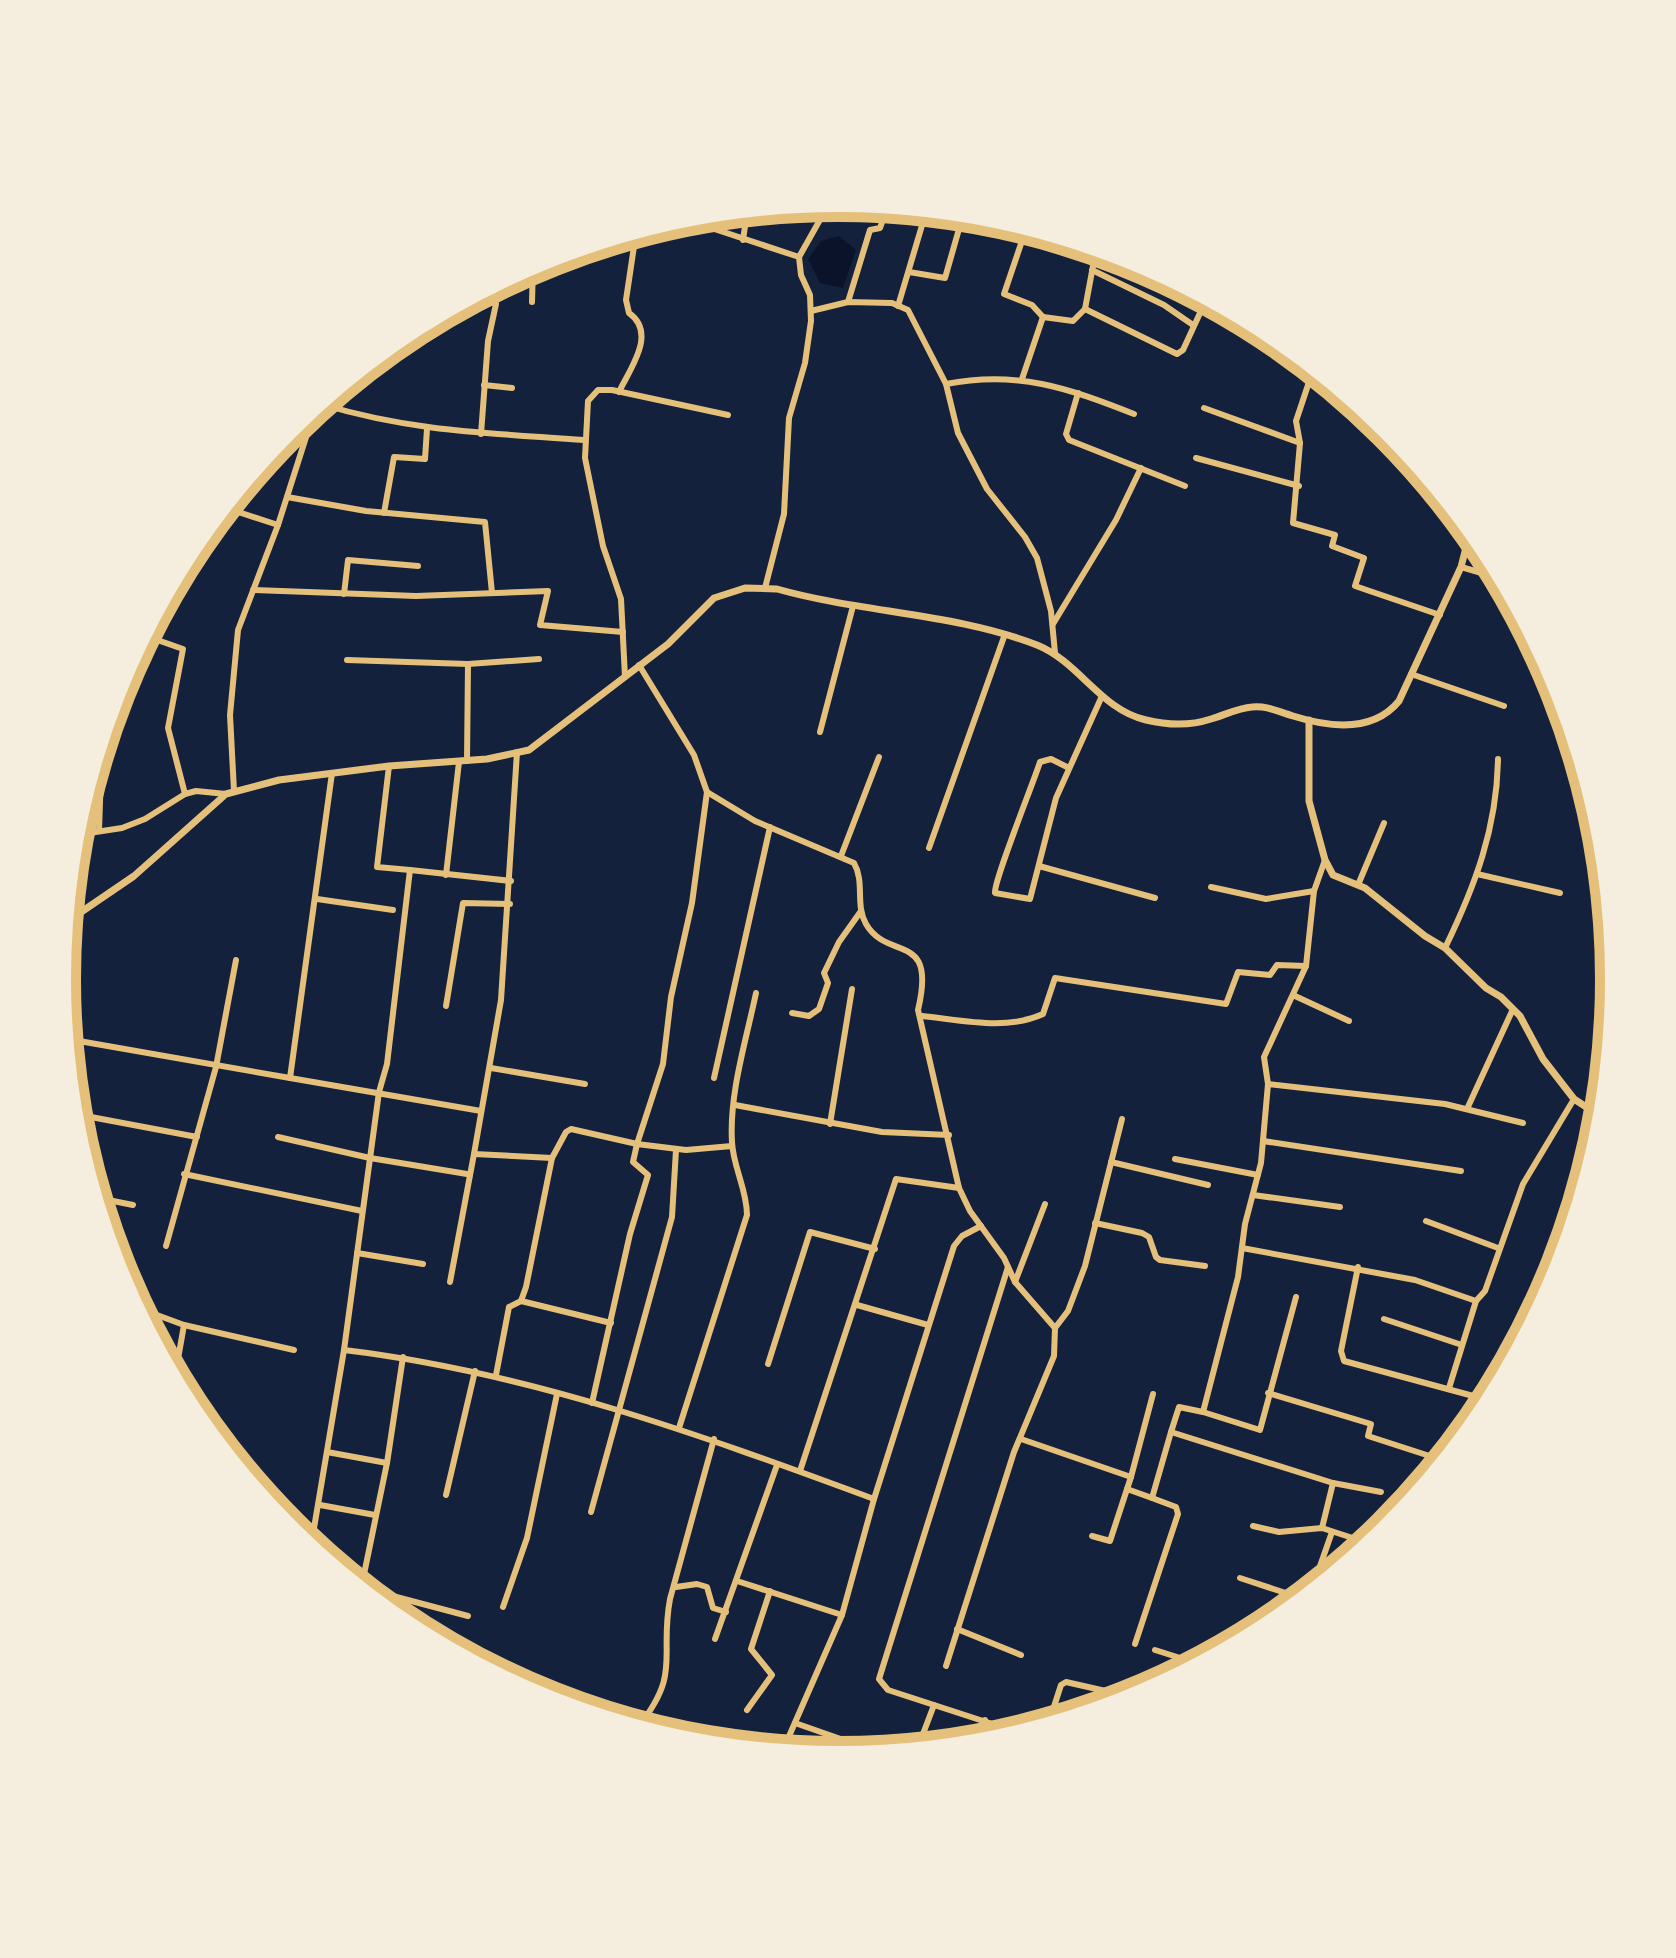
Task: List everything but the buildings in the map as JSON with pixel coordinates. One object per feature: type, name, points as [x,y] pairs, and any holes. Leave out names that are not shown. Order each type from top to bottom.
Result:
[{"type":"street","points":[[765,588],[784,514],[788,427],[805,363],[811,311],[799,257],[821,218]]},
{"type":"street","points":[[848,302],[870,230],[880,228],[883,219]]},
{"type":"street","points":[[743,240],[745,223]]},
{"type":"street","points":[[898,306],[923,223]]},
{"type":"street","points":[[909,272],[945,278],[959,228]]},
{"type":"street","points":[[711,229],[799,257]]},
{"type":"street","points":[[1022,240],[1004,294],[1032,305],[1043,317],[1073,321],[1085,309],[1094,261]]},
{"type":"street","points":[[619,392],[642,342],[643,329],[629,313],[626,300],[634,245]]},
{"type":"street","points":[[1092,270],[1164,305],[1193,325]]},
{"type":"street","points":[[532,302],[533,281]]},
{"type":"street","points":[[481,434],[488,341],[496,304],[490,302]]},
{"type":"street","points":[[811,311],[848,302],[898,306],[908,310],[946,384],[958,433],[987,489],[1025,537],[1037,558],[1053,624],[1055,653]]},
{"type":"street","points":[[1085,309],[1170,354],[1183,350],[1201,310]]},
{"type":"street","points":[[1022,379],[1043,317]]},
{"type":"street","points":[[946,384],[970,379],[1022,379],[1078,393],[1134,414]]},
{"type":"street","points":[[1310,380],[1296,421],[1300,443],[1299,486],[1293,523],[1335,535],[1332,546],[1364,558],[1355,586],[1440,615]]},
{"type":"street","points":[[484,385],[512,388]]},
{"type":"street","points":[[625,677],[621,599],[600,531],[584,440],[588,401],[598,390],[619,392],[728,415]]},
{"type":"street","points":[[1078,393],[1066,434],[1069,440],[1185,486]]},
{"type":"street","points":[[334,408],[370,419],[427,429],[584,440]]},
{"type":"street","points":[[1204,408],[1300,443]]},
{"type":"street","points":[[384,513],[394,457],[425,459],[427,429]]},
{"type":"street","points":[[80,913],[134,876],[230,793],[232,674],[238,630],[278,525],[308,432]]},
{"type":"street","points":[[1196,458],[1299,486]]},
{"type":"street","points":[[1053,624],[1116,520],[1141,468]]},
{"type":"street","points":[[287,497],[384,513],[485,522],[492,593]]},
{"type":"street","points":[[236,511],[278,525]]},
{"type":"street","points":[[91,832],[145,819],[185,794],[196,791],[230,793],[279,780],[389,766],[463,761],[529,750],[668,644],[714,598],[745,588],[765,588],[1005,634],[1055,653],[1102,696],[1138,718],[1171,724],[1202,722],[1254,706],[1309,720],[1352,725],[1379,718],[1399,701],[1461,567],[1466,548]]},
{"type":"street","points":[[344,594],[348,560],[418,566]]},
{"type":"street","points":[[1461,567],[1483,573]]},
{"type":"street","points":[[253,590],[344,594],[548,591],[540,625],[623,632]]},
{"type":"street","points":[[820,732],[853,606]]},
{"type":"street","points":[[929,848],[1005,634]]},
{"type":"street","points":[[156,640],[183,649],[168,728],[185,794]]},
{"type":"street","points":[[347,660],[468,664],[539,659]]},
{"type":"street","points":[[446,875],[463,761],[468,664]]},
{"type":"street","points":[[592,1403],[648,1175],[633,1162],[663,1064],[671,997],[692,903],[707,792],[694,755],[639,665]]},
{"type":"street","points":[[1411,674],[1504,706]]},
{"type":"street","points":[[1069,768],[1051,759],[1040,762],[1008,856],[994,883],[995,893],[1030,899],[1056,798],[1102,696]]},
{"type":"street","points":[[1309,720],[1309,801],[1325,860],[1333,875],[1358,885],[1445,948],[1455,961],[1513,1009],[1574,1099],[1588,1108]]},
{"type":"street","points":[[450,1282],[467,1174],[474,1154],[491,1068],[510,904],[517,751]]},
{"type":"street","points":[[841,856],[879,757]]},
{"type":"street","points":[[1445,948],[1477,874],[1498,804],[1498,759]]},
{"type":"street","points":[[389,766],[377,867],[511,881]]},
{"type":"street","points":[[290,1078],[332,773]]},
{"type":"street","points":[[99,831],[100,789]]},
{"type":"street","points":[[707,792],[731,809],[854,863],[860,872],[861,911],[875,934],[908,951],[918,961],[923,981],[918,1010],[922,1016],[923,1037],[949,1135],[959,1188],[1015,1282],[1055,1328]]},
{"type":"street","points":[[1358,885],[1384,823]]},
{"type":"street","points":[[714,1078],[770,827]]},
{"type":"street","points":[[1203,1412],[1238,1277],[1258,1175],[1268,1084],[1264,1057],[1295,996],[1306,966],[1314,891],[1325,860]]},
{"type":"street","points":[[1039,866],[1155,898]]},
{"type":"street","points":[[314,1532],[344,1350],[379,1092],[387,1064],[410,870]]},
{"type":"street","points":[[1477,874],[1560,893]]},
{"type":"street","points":[[1211,887],[1266,899],[1314,891]]},
{"type":"street","points":[[317,899],[393,910]]},
{"type":"street","points":[[446,1006],[463,903],[510,904]]},
{"type":"street","points":[[792,1013],[809,1016],[819,1009],[828,983],[824,973],[861,911]]},
{"type":"street","points":[[166,1246],[216,1067],[236,960]]},
{"type":"street","points":[[922,1016],[986,1023],[1030,1020],[1043,1014],[1055,978],[1226,1004],[1238,972],[1270,975],[1277,965],[1306,966]]},
{"type":"street","points":[[830,1124],[852,989]]},
{"type":"street","points":[[679,1428],[747,1215],[747,1201],[732,1146],[735,1105],[756,993]]},
{"type":"street","points":[[1295,996],[1349,1021]]},
{"type":"street","points":[[1467,1109],[1513,1009]]},
{"type":"street","points":[[79,1041],[481,1111]]},
{"type":"street","points":[[491,1068],[585,1084]]},
{"type":"street","points":[[1268,1084],[1467,1109],[1523,1123]]},
{"type":"street","points":[[1449,1388],[1476,1301],[1485,1291],[1523,1184],[1574,1099]]},
{"type":"street","points":[[735,1105],[882,1132],[949,1135]]},
{"type":"street","points":[[89,1117],[197,1137]]},
{"type":"street","points":[[946,1666],[1021,1439],[1054,1356],[1055,1328],[1068,1311],[1122,1119]]},
{"type":"street","points":[[521,1301],[552,1158],[566,1132],[571,1129],[676,1150],[732,1146]]},
{"type":"street","points":[[278,1137],[370,1158],[467,1174]]},
{"type":"street","points":[[1263,1141],[1461,1171]]},
{"type":"street","points":[[591,1512],[672,1217],[676,1150]]},
{"type":"street","points":[[474,1154],[552,1158]]},
{"type":"street","points":[[1175,1159],[1258,1175]]},
{"type":"street","points":[[1111,1162],[1208,1185]]},
{"type":"street","points":[[184,1174],[362,1211]]},
{"type":"street","points":[[800,1471],[896,1179],[959,1188]]},
{"type":"street","points":[[1253,1195],[1340,1207]]},
{"type":"street","points":[[109,1200],[133,1205]]},
{"type":"street","points":[[1015,1282],[1045,1204]]},
{"type":"street","points":[[1426,1221],[1498,1248]]},
{"type":"street","points":[[1095,1223],[1142,1233],[1149,1237],[1160,1260],[1205,1266]]},
{"type":"street","points":[[788,1739],[842,1615],[874,1499],[954,1246],[962,1236],[981,1226]]},
{"type":"street","points":[[768,1364],[810,1232],[875,1249]]},
{"type":"street","points":[[1242,1248],[1358,1267],[1415,1280],[1476,1301]]},
{"type":"street","points":[[357,1253],[423,1264]]},
{"type":"street","points":[[996,1724],[888,1690],[881,1685],[880,1671],[1008,1267]]},
{"type":"street","points":[[1358,1267],[1341,1351],[1344,1361],[1476,1396]]},
{"type":"street","points":[[1152,1498],[1179,1407],[1260,1430],[1296,1297]]},
{"type":"street","points":[[496,1375],[509,1307],[521,1301],[611,1323]]},
{"type":"street","points":[[857,1305],[928,1325]]},
{"type":"street","points":[[154,1314],[184,1325],[294,1350]]},
{"type":"street","points":[[1384,1319],[1462,1345]]},
{"type":"street","points":[[178,1360],[184,1325]]},
{"type":"street","points":[[344,1350],[403,1357],[496,1375],[714,1439],[874,1499]]},
{"type":"street","points":[[365,1576],[366,1554],[387,1463],[403,1357]]},
{"type":"street","points":[[446,1495],[475,1371]]},
{"type":"street","points":[[1268,1393],[1371,1424],[1368,1436],[1432,1457]]},
{"type":"street","points":[[503,1607],[527,1538],[557,1394]]},
{"type":"street","points":[[1092,1536],[1110,1541],[1153,1394]]},
{"type":"street","points":[[1171,1432],[1333,1483],[1381,1492]]},
{"type":"street","points":[[646,1716],[663,1692],[668,1674],[666,1620],[714,1439]]},
{"type":"street","points":[[1021,1439],[1131,1477]]},
{"type":"street","points":[[327,1452],[387,1463]]},
{"type":"street","points":[[715,1639],[777,1465]]},
{"type":"street","points":[[1322,1528],[1333,1483]]},
{"type":"street","points":[[1127,1489],[1176,1507],[1178,1514],[1135,1644]]},
{"type":"street","points":[[320,1505],[375,1515]]},
{"type":"street","points":[[1253,1526],[1279,1532],[1322,1528],[1354,1539]]},
{"type":"street","points":[[1319,1570],[1332,1532]]},
{"type":"street","points":[[1240,1578],[1288,1594]]},
{"type":"street","points":[[737,1581],[842,1615]]},
{"type":"street","points":[[676,1587],[697,1584],[707,1587],[713,1608],[726,1612]]},
{"type":"street","points":[[747,1710],[772,1675],[751,1649],[770,1591]]},
{"type":"street","points":[[388,1594],[468,1616]]},
{"type":"street","points":[[957,1629],[1021,1655]]},
{"type":"street","points":[[1155,1650],[1182,1658]]},
{"type":"street","points":[[1053,1710],[1061,1685],[1066,1682],[1107,1692]]},
{"type":"street","points":[[922,1735],[934,1705]]},
{"type":"street","points":[[983,1727],[985,1720]]},
{"type":"street","points":[[795,1723],[846,1741]]},
{"type":"water","points":[[839,236],[856,250],[843,288],[820,283],[808,259],[821,241]]}]
